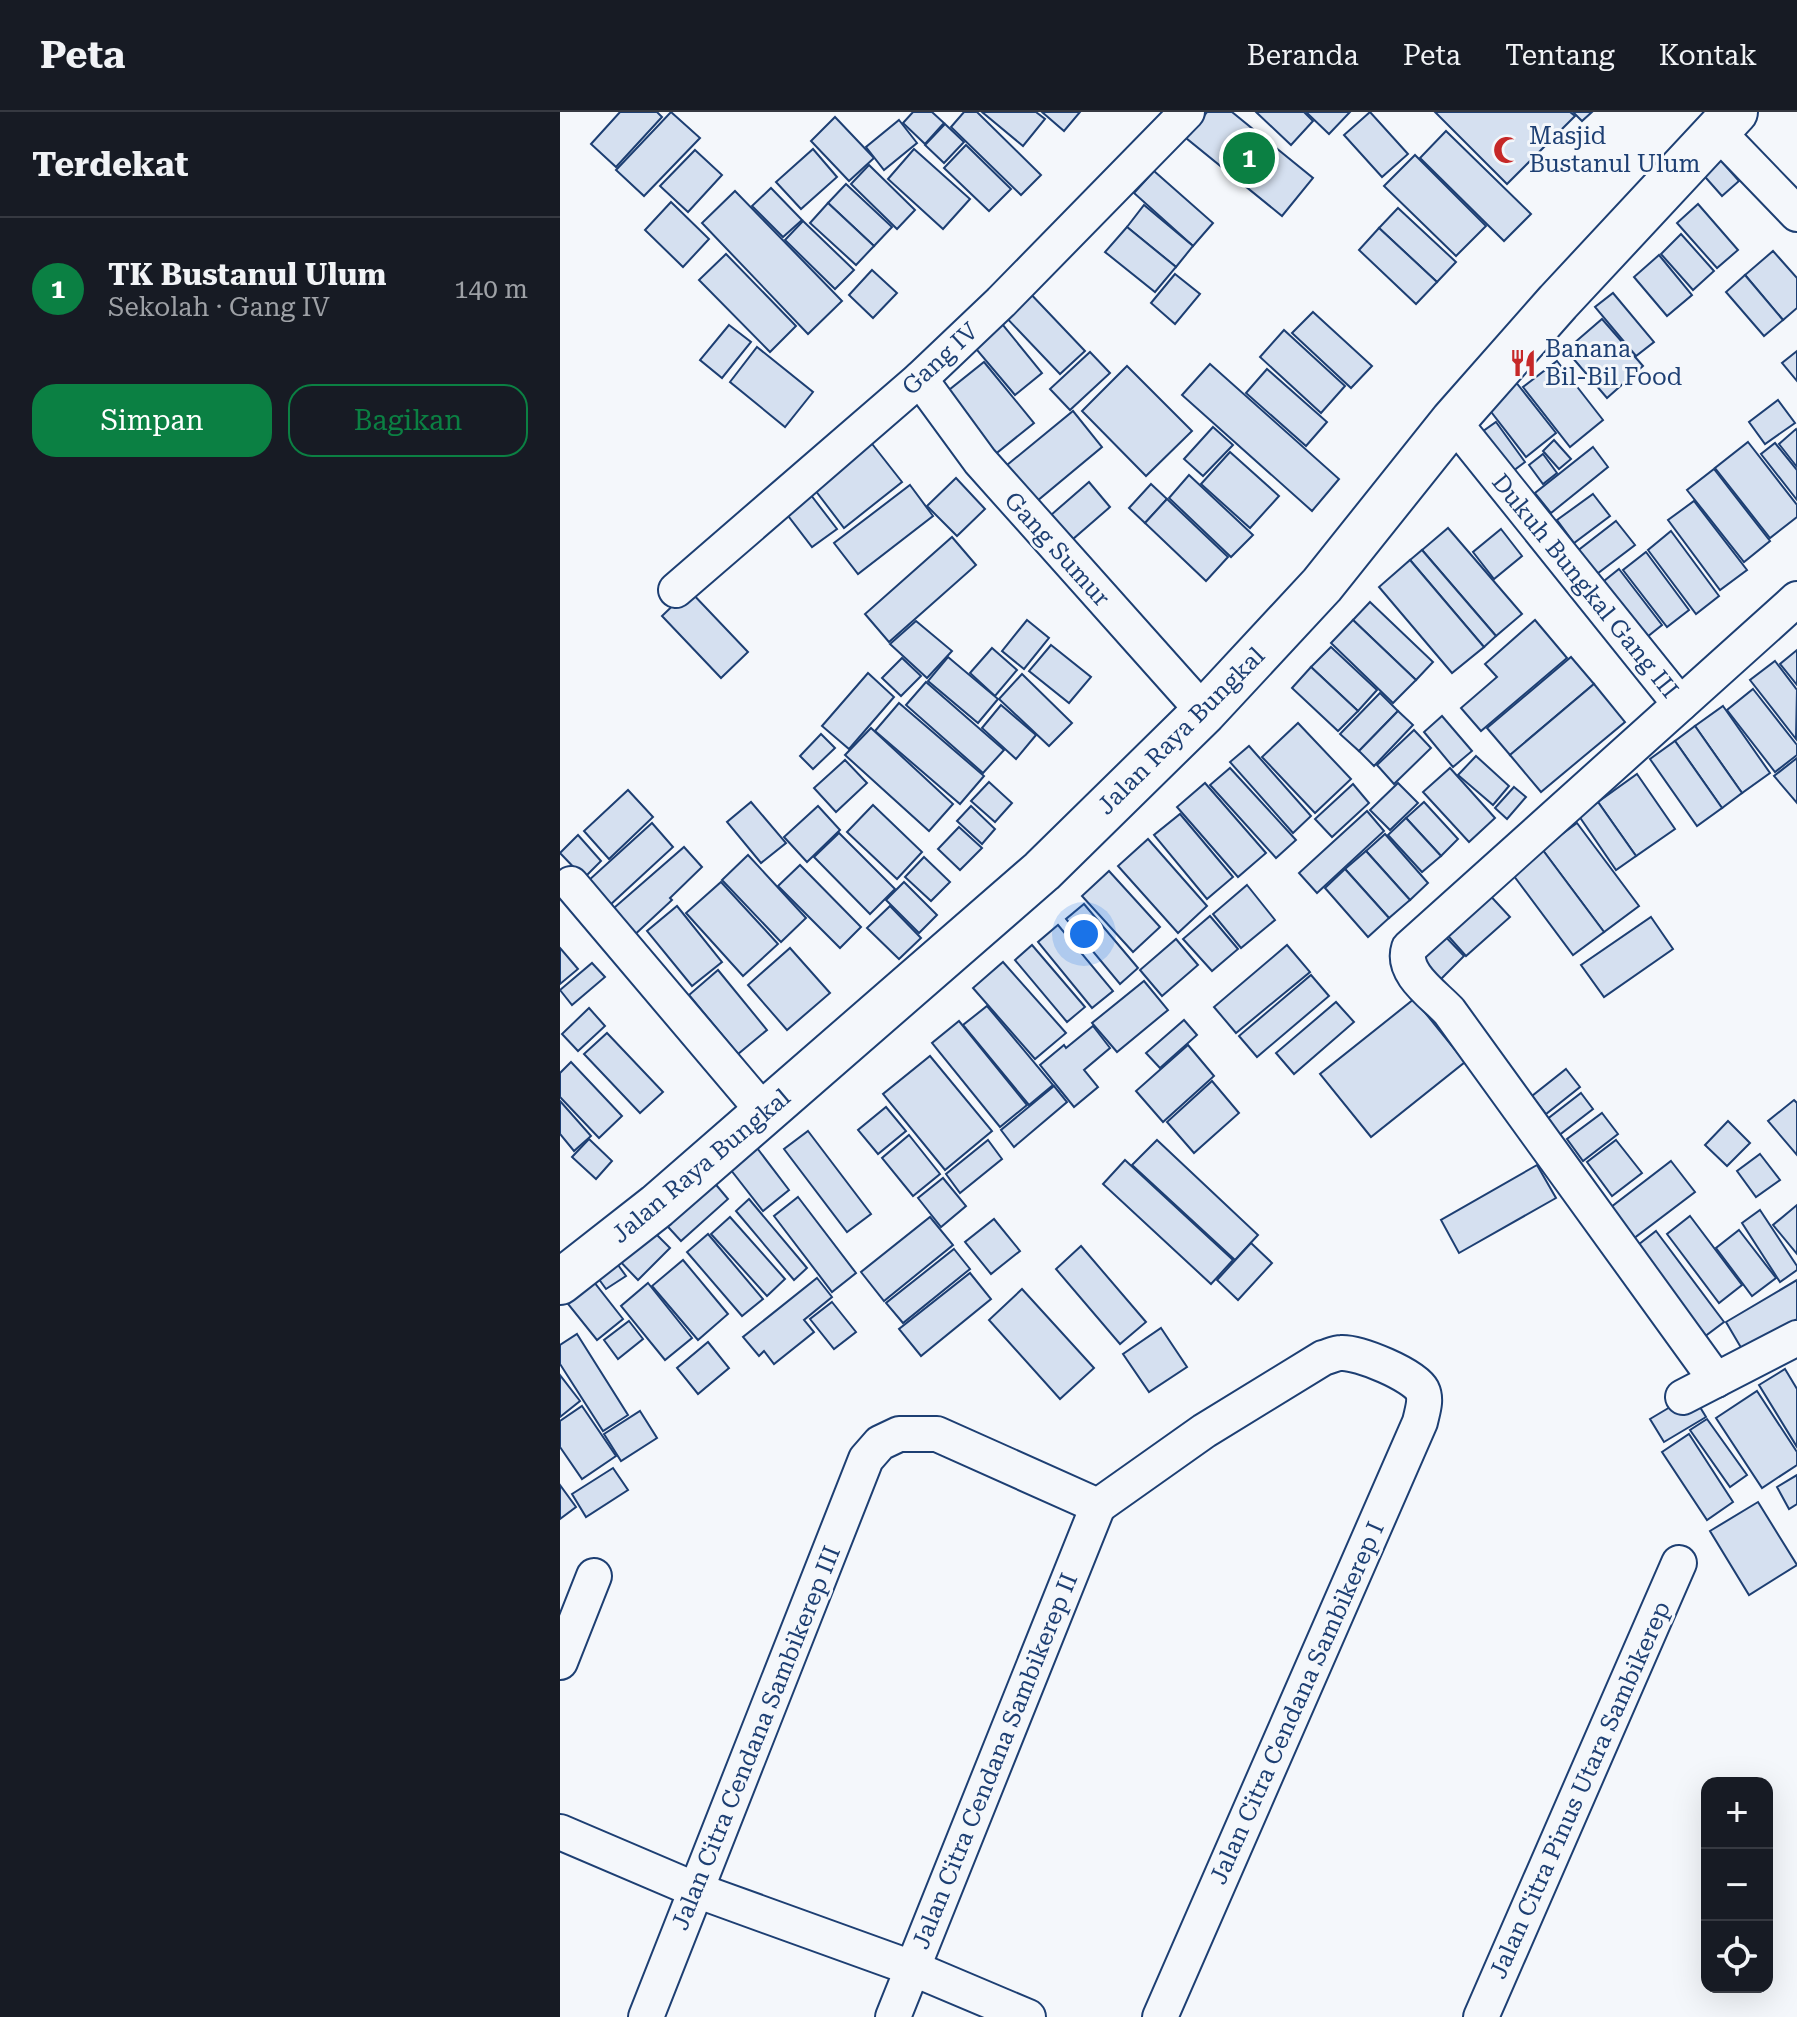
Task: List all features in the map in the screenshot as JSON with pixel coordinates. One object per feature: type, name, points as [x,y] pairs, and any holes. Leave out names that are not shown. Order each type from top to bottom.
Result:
[{"type":"street","name":"Gang IV","points":[[676,590],[920,379],[1001,302],[1187,112]]},
{"type":"street","points":[[1728,118],[1797,214]]},
{"type":"street","name":"Jalan Raya Bungkal","points":[[560,1282],[657,1206],[1042,871],[1204,712],[1322,585],[1453,421],[1728,118]]},
{"type":"street","name":"Gang Sumur","points":[[920,379],[989,471],[1204,712]]},
{"type":"street","name":"Dukuh Bungkal Gang III","points":[[1453,421],[1680,704],[1797,599]]},
{"type":"street","points":[[1680,704],[1409,948],[1406,958],[1409,970],[1449,1011],[1716,1380]]},
{"type":"street","points":[[571,884],[765,1113]]},
{"type":"street","points":[[1683,1397],[1797,1338]]},
{"type":"street","name":"Jalan Citra Cendana Sambikerep I","points":[[1098,1506],[1204,1431],[1323,1358],[1341,1353],[1362,1356],[1404,1375],[1421,1387],[1424,1396],[1420,1422],[1160,2017]]},
{"type":"street","name":"Jalan Citra Cendana Sambikerep III","points":[[646,2017],[866,1459],[880,1443],[899,1434],[937,1434],[1098,1506]]},
{"type":"street","name":"Jalan Citra Cendana Sambikerep II","points":[[893,2017],[1098,1506]]},
{"type":"street","name":"Jalan Citra Pinus Utara Sambikerep","points":[[1481,2017],[1679,1563]]},
{"type":"street","points":[[560,1662],[594,1576]]},
{"type":"street","points":[[560,1832],[696,1890],[912,1968],[1028,2017]]},
{"type":"building","points":[[620,112],[657,112],[662,117],[616,167],[591,144]]},
{"type":"building","points":[[671,112],[700,138],[644,196],[616,170]]},
{"type":"building","points":[[913,112],[932,112],[944,123],[925,144],[903,123]]},
{"type":"building","points":[[964,112],[977,112],[1041,175],[1021,195],[951,127]]},
{"type":"building","points":[[982,112],[1036,112],[1045,119],[1023,146]]},
{"type":"building","points":[[1042,112],[1080,112],[1064,131]]},
{"type":"building","points":[[1207,112],[1232,112],[1313,178],[1282,216],[1186,138]]},
{"type":"building","points":[[1256,112],[1304,112],[1313,121],[1291,145]]},
{"type":"building","points":[[1306,112],[1350,112],[1329,134]]},
{"type":"building","points":[[1370,112],[1408,154],[1382,177],[1344,135]]},
{"type":"building","name":"Masjid Bustanul Ulum","points":[[1435,112],[1570,112],[1575,116],[1507,184]]},
{"type":"building","points":[[1573,112],[1592,112],[1582,121]]},
{"type":"building","points":[[835,117],[874,158],[849,181],[811,141]]},
{"type":"building","points":[[899,120],[917,143],[884,170],[866,147]]},
{"type":"building","points":[[945,124],[964,142],[944,163],[925,145]]},
{"type":"building","points":[[1446,131],[1531,214],[1504,241],[1420,158]]},
{"type":"building","points":[[966,145],[1011,189],[989,211],[944,168]]},
{"type":"building","points":[[813,149],[837,177],[801,209],[776,182]]},
{"type":"building","points":[[914,149],[970,199],[943,229],[888,179]]},
{"type":"building","points":[[695,150],[722,175],[688,212],[660,186]]},
{"type":"building","points":[[1415,155],[1486,226],[1456,256],[1384,186]]},
{"type":"building","points":[[1716,155],[1739,181],[1722,196],[1699,170]]},
{"type":"building","points":[[869,165],[915,210],[897,229],[851,184]]},
{"type":"building","points":[[1154,171],[1213,223],[1193,246],[1134,193]]},
{"type":"building","points":[[846,184],[892,227],[874,246],[828,203]]},
{"type":"building","points":[[771,188],[802,220],[783,237],[752,206]]},
{"type":"building","points":[[735,191],[842,301],[808,334],[702,223]]},
{"type":"building","points":[[671,202],[709,239],[683,267],[645,230]]},
{"type":"building","points":[[828,203],[874,246],[856,265],[810,223]]},
{"type":"building","points":[[1698,204],[1738,250],[1717,268],[1677,223]]},
{"type":"building","points":[[1144,205],[1193,246],[1176,267],[1127,227]]},
{"type":"building","points":[[1398,208],[1456,262],[1437,282],[1379,228]]},
{"type":"building","points":[[803,221],[854,270],[835,289],[785,240]]},
{"type":"building","points":[[1127,227],[1176,267],[1155,292],[1105,252]]},
{"type":"building","points":[[1379,228],[1437,282],[1416,304],[1359,250]]},
{"type":"building","points":[[1681,234],[1714,271],[1693,290],[1661,254]]},
{"type":"building","points":[[1773,251],[1797,278],[1797,308],[1783,320],[1745,275]]},
{"type":"building","points":[[726,254],[796,326],[770,352],[699,280]]},
{"type":"building","points":[[1659,255],[1692,295],[1667,316],[1634,277]]},
{"type":"building","points":[[872,270],[897,293],[873,318],[849,295]]},
{"type":"building","points":[[1175,274],[1200,294],[1175,324],[1151,303]]},
{"type":"building","points":[[1745,275],[1783,320],[1764,336],[1726,292]]},
{"type":"building","points":[[1026,289],[1085,351],[1060,374],[1001,312]]},
{"type":"building","points":[[1613,293],[1654,342],[1636,356],[1595,307]]},
{"type":"building","points":[[1313,312],[1372,366],[1351,388],[1292,333]]},
{"type":"building","points":[[994,314],[1042,373],[1015,395],[966,337]]},
{"type":"building","points":[[1602,319],[1643,366],[1607,398],[1566,350]]},
{"type":"building","points":[[729,325],[751,342],[722,378],[700,360]]},
{"type":"building","points":[[1284,330],[1345,386],[1321,413],[1260,357]]},
{"type":"building","points":[[757,347],[813,392],[785,427],[730,382]]},
{"type":"building","points":[[1797,351],[1797,381],[1782,363]]},
{"type":"building","points":[[1090,352],[1110,373],[1070,410],[1050,389]]},
{"type":"building","points":[[1557,361],[1603,420],[1570,447],[1523,387]]},
{"type":"building","points":[[984,362],[1034,423],[988,460],[939,398]]},
{"type":"building","points":[[1210,364],[1339,479],[1312,511],[1182,395]]},
{"type":"building","points":[[1127,366],[1192,431],[1146,476],[1082,411]]},
{"type":"building","points":[[1267,369],[1327,422],[1306,446],[1246,393]]},
{"type":"building","points":[[1515,381],[1556,433],[1526,457],[1485,404]]},
{"type":"building","points":[[1778,400],[1795,423],[1765,444],[1749,422]]},
{"type":"building","points":[[1073,411],[1102,447],[1031,506],[1001,470]]},
{"type":"building","points":[[1496,422],[1525,462],[1501,480],[1472,439]]},
{"type":"building","points":[[1213,427],[1233,445],[1203,476],[1184,459]]},
{"type":"building","points":[[1797,431],[1797,467],[1779,444]]},
{"type":"building","points":[[869,440],[902,482],[844,528],[812,486]]},
{"type":"building","points":[[1554,440],[1571,459],[1559,469],[1543,451]]},
{"type":"building","points":[[1748,442],[1797,505],[1797,517],[1770,538],[1715,468]]},
{"type":"building","points":[[1775,443],[1797,470],[1797,500],[1761,454]]},
{"type":"building","points":[[1593,447],[1608,467],[1551,513],[1535,493]]},
{"type":"building","points":[[1230,452],[1279,496],[1250,528],[1201,484]]},
{"type":"building","points":[[1543,454],[1557,473],[1543,484],[1529,465]]},
{"type":"building","points":[[1714,469],[1770,541],[1744,562],[1687,490]]},
{"type":"building","points":[[1189,475],[1253,535],[1231,557],[1169,498]]},
{"type":"building","points":[[956,478],[985,509],[957,536],[927,506]]},
{"type":"building","points":[[1089,482],[1110,507],[1073,539],[1051,515]]},
{"type":"building","points":[[1151,484],[1167,499],[1145,523],[1129,508]]},
{"type":"building","points":[[910,485],[933,516],[858,574],[834,543]]},
{"type":"building","points":[[804,486],[837,529],[812,547],[779,504]]},
{"type":"building","points":[[1593,494],[1610,516],[1574,543],[1557,520]]},
{"type":"building","points":[[1167,499],[1228,557],[1206,581],[1145,523]]},
{"type":"building","points":[[1694,501],[1747,570],[1720,590],[1668,520]]},
{"type":"building","points":[[1616,521],[1635,545],[1585,583],[1567,559]]},
{"type":"building","points":[[1448,528],[1522,614],[1496,636],[1422,550]]},
{"type":"building","points":[[1501,529],[1522,556],[1494,579],[1473,552]]},
{"type":"building","points":[[1671,531],[1719,596],[1696,614],[1648,550]]},
{"type":"building","points":[[952,537],[976,565],[889,642],[865,614]]},
{"type":"building","points":[[1422,550],[1496,636],[1484,647],[1410,560]]},
{"type":"building","points":[[1646,552],[1689,610],[1667,627],[1623,570]]},
{"type":"building","points":[[1410,560],[1484,647],[1452,673],[1379,587]]},
{"type":"building","points":[[1619,569],[1662,625],[1637,645],[1594,589]]},
{"type":"building","points":[[689,590],[748,652],[721,678],[662,616]]},
{"type":"building","points":[[1370,602],[1433,662],[1416,680],[1353,620]]},
{"type":"building","points":[[1027,620],[1049,638],[1024,669],[1002,651]]},
{"type":"building","points":[[1353,620],[1416,680],[1393,703],[1331,643]]},
{"type":"building","points":[[1535,620],[1567,658],[1481,731],[1461,708],[1497,677],[1485,664]]},
{"type":"building","points":[[916,621],[952,651],[927,678],[890,644]]},
{"type":"building","points":[[1051,645],[1091,677],[1069,703],[1029,671]]},
{"type":"building","points":[[1331,647],[1377,690],[1358,711],[1311,667]]},
{"type":"building","points":[[992,648],[1017,670],[995,696],[970,673]]},
{"type":"building","points":[[1797,650],[1797,685],[1780,664]]},
{"type":"building","points":[[948,657],[998,699],[978,723],[928,681]]},
{"type":"building","points":[[1571,657],[1594,684],[1510,755],[1487,728]]},
{"type":"building","points":[[902,658],[921,676],[901,696],[882,678]]},
{"type":"building","points":[[1775,661],[1797,690],[1796,739],[1750,680]]},
{"type":"building","points":[[1311,667],[1358,711],[1338,731],[1292,688]]},
{"type":"building","points":[[868,673],[894,697],[849,749],[822,726]]},
{"type":"building","points":[[1022,674],[1072,723],[1049,746],[999,699]]},
{"type":"building","points":[[926,682],[1004,750],[983,773],[906,705]]},
{"type":"building","points":[[1594,684],[1625,722],[1541,792],[1510,755]]},
{"type":"building","points":[[1753,689],[1797,745],[1797,755],[1775,772],[1727,710]]},
{"type":"building","points":[[1380,693],[1398,711],[1359,751],[1340,734]]},
{"type":"building","points":[[899,703],[984,776],[960,804],[875,731]]},
{"type":"building","points":[[1001,705],[1036,735],[1016,759],[982,728]]},
{"type":"building","points":[[1723,706],[1770,773],[1742,793],[1695,726]]},
{"type":"building","points":[[1398,711],[1413,725],[1374,766],[1359,751]]},
{"type":"building","points":[[1442,716],[1472,751],[1453,767],[1424,732]]},
{"type":"building","points":[[1298,723],[1351,779],[1315,813],[1262,757]]},
{"type":"building","points":[[1695,726],[1742,793],[1722,808],[1675,741]]},
{"type":"building","points":[[871,728],[953,804],[929,831],[845,755]]},
{"type":"building","points":[[1414,730],[1431,748],[1394,784],[1377,765]]},
{"type":"building","points":[[821,734],[835,748],[813,769],[800,756]]},
{"type":"building","points":[[1675,741],[1722,808],[1697,826],[1650,759]]},
{"type":"building","points":[[1249,746],[1311,816],[1293,833],[1230,762]]},
{"type":"building","points":[[1476,756],[1509,786],[1493,805],[1458,775]]},
{"type":"building","points":[[1797,758],[1797,803],[1774,776]]},
{"type":"building","points":[[845,760],[867,783],[836,812],[814,788]]},
{"type":"building","points":[[1230,768],[1296,840],[1276,858],[1210,785]]},
{"type":"building","points":[[1450,768],[1495,818],[1469,842],[1423,792]]},
{"type":"building","points":[[1637,774],[1675,829],[1636,856],[1598,802]]},
{"type":"building","points":[[989,782],[1012,803],[995,822],[971,801]]},
{"type":"building","points":[[1205,783],[1266,853],[1238,877],[1177,807]]},
{"type":"building","points":[[1398,783],[1418,803],[1390,830],[1370,810]]},
{"type":"building","points":[[1353,784],[1369,803],[1332,837],[1315,819]]},
{"type":"building","points":[[1514,787],[1526,797],[1507,819],[1495,808]]},
{"type":"building","points":[[628,790],[653,817],[609,859],[584,831]]},
{"type":"building","points":[[751,802],[786,843],[761,863],[727,822]]},
{"type":"building","points":[[1424,802],[1458,839],[1441,856],[1406,818]]},
{"type":"building","points":[[1598,802],[1636,856],[1616,870],[1579,816]]},
{"type":"building","points":[[873,805],[922,852],[897,879],[847,832]]},
{"type":"building","points":[[818,806],[840,830],[807,862],[784,837]]},
{"type":"building","points":[[971,806],[995,829],[982,844],[957,821]]},
{"type":"building","points":[[1367,811],[1384,831],[1317,893],[1299,873]]},
{"type":"building","points":[[1180,814],[1233,877],[1207,899],[1154,835]]},
{"type":"building","points":[[1406,818],[1441,856],[1422,872],[1388,835]]},
{"type":"building","points":[[652,823],[673,847],[610,905],[588,881]]},
{"type":"building","points":[[1577,823],[1639,906],[1604,932],[1542,849]]},
{"type":"building","points":[[959,827],[982,848],[960,870],[938,849]]},
{"type":"building","points":[[839,833],[895,889],[870,914],[814,857]]},
{"type":"building","points":[[1385,834],[1428,883],[1410,900],[1366,851]]},
{"type":"building","points":[[578,835],[601,861],[584,878],[560,853]]},
{"type":"building","points":[[1148,839],[1207,906],[1178,933],[1118,866]]},
{"type":"building","points":[[684,847],[702,867],[630,939],[607,914]]},
{"type":"building","points":[[1542,849],[1604,932],[1573,955],[1511,872]]},
{"type":"building","points":[[1366,851],[1410,900],[1389,918],[1345,869]]},
{"type":"building","points":[[748,855],[806,918],[781,942],[722,880]]},
{"type":"building","points":[[924,857],[950,882],[931,901],[905,877]]},
{"type":"building","points":[[800,865],[861,927],[840,948],[778,886]]},
{"type":"building","points":[[1345,869],[1389,918],[1368,937],[1325,888]]},
{"type":"building","points":[[1109,871],[1160,927],[1133,952],[1082,896]]},
{"type":"building","points":[[721,882],[778,944],[743,976],[686,913]]},
{"type":"building","points":[[904,882],[937,915],[919,933],[886,900]]},
{"type":"building","points":[[1247,885],[1275,920],[1241,948],[1213,914]]},
{"type":"building","points":[[1485,890],[1510,917],[1466,956],[1442,929]]},
{"type":"building","points":[[1084,904],[1138,968],[1120,984],[1066,919]]},
{"type":"building","points":[[677,906],[722,962],[692,986],[647,931]]},
{"type":"building","points":[[890,906],[921,938],[899,959],[867,928]]},
{"type":"building","points":[[1210,916],[1238,949],[1212,971],[1183,939]]},
{"type":"building","points":[[1651,917],[1673,949],[1604,997],[1581,965]]},
{"type":"building","points":[[1058,925],[1113,991],[1092,1008],[1038,942]]},
{"type":"building","points":[[1441,932],[1464,956],[1439,981],[1415,957]]},
{"type":"building","points":[[1176,939],[1198,965],[1162,996],[1140,970]]},
{"type":"building","points":[[1032,945],[1085,1007],[1067,1022],[1015,960]]},
{"type":"building","points":[[1287,945],[1310,972],[1236,1033],[1214,1007]]},
{"type":"building","points":[[560,948],[578,969],[560,984]]},
{"type":"building","points":[[790,948],[830,993],[787,1030],[748,985]]},
{"type":"building","points":[[1003,962],[1066,1033],[1035,1059],[973,988]]},
{"type":"building","points":[[592,963],[605,977],[572,1005],[560,990]]},
{"type":"building","points":[[718,970],[767,1030],[738,1054],[689,995]]},
{"type":"building","points":[[1311,975],[1329,996],[1257,1057],[1239,1036]]},
{"type":"building","points":[[1144,981],[1168,1010],[1117,1052],[1092,1023]]},
{"type":"building","points":[[1414,999],[1465,1062],[1371,1137],[1320,1074]]},
{"type":"building","points":[[1336,1002],[1354,1022],[1294,1074],[1276,1053]]},
{"type":"building","points":[[987,1006],[1053,1085],[1029,1105],[963,1025]]},
{"type":"building","points":[[589,1008],[605,1026],[578,1051],[562,1034]]},
{"type":"building","points":[[1184,1020],[1197,1035],[1160,1068],[1146,1053]]},
{"type":"building","points":[[959,1021],[1027,1105],[1000,1127],[932,1043]]},
{"type":"building","points":[[1093,1026],[1110,1048],[1084,1070],[1098,1087],[1074,1107],[1040,1065]]},
{"type":"building","points":[[607,1033],[663,1092],[640,1113],[584,1054]]},
{"type":"building","points":[[1188,1045],[1214,1076],[1163,1122],[1136,1091]]},
{"type":"building","points":[[930,1056],[992,1131],[945,1170],[883,1094]]},
{"type":"building","points":[[571,1062],[622,1116],[599,1138],[560,1097],[560,1073]]},
{"type":"building","points":[[1566,1069],[1580,1087],[1546,1114],[1532,1096]]},
{"type":"building","points":[[1212,1081],[1239,1113],[1194,1153],[1167,1122]]},
{"type":"building","points":[[1054,1086],[1067,1102],[1014,1147],[1001,1130]]},
{"type":"building","points":[[1581,1093],[1593,1109],[1558,1136],[1546,1120]]},
{"type":"building","points":[[1794,1100],[1797,1103],[1797,1155],[1768,1121]]},
{"type":"building","points":[[560,1101],[591,1136],[574,1151],[560,1134]]},
{"type":"building","points":[[886,1107],[906,1131],[878,1154],[858,1130]]},
{"type":"building","points":[[1602,1113],[1618,1134],[1583,1161],[1567,1139]]},
{"type":"building","points":[[1728,1121],[1750,1143],[1727,1166],[1705,1145]]},
{"type":"building","points":[[808,1131],[871,1214],[847,1232],[784,1149]]},
{"type":"building","points":[[909,1135],[940,1174],[913,1196],[882,1158]]},
{"type":"building","points":[[589,1139],[612,1161],[596,1179],[572,1157]]},
{"type":"building","points":[[988,1140],[1002,1159],[960,1193],[946,1174]]},
{"type":"building","points":[[1157,1140],[1258,1235],[1235,1260],[1132,1165]]},
{"type":"building","points":[[1616,1140],[1642,1173],[1612,1196],[1587,1162]]},
{"type":"building","points":[[754,1144],[789,1190],[763,1211],[727,1165]]},
{"type":"building","points":[[1760,1154],[1780,1180],[1756,1197],[1737,1171]]},
{"type":"building","points":[[1125,1160],[1233,1260],[1211,1284],[1103,1184]]},
{"type":"building","points":[[1671,1161],[1695,1192],[1625,1245],[1602,1214]]},
{"type":"building","points":[[1537,1165],[1556,1198],[1459,1253],[1441,1220]]},
{"type":"building","points":[[707,1174],[728,1199],[681,1241],[659,1217]]},
{"type":"building","points":[[943,1178],[966,1206],[941,1227],[918,1198]]},
{"type":"building","points":[[798,1197],[856,1273],[832,1292],[774,1216]]},
{"type":"building","points":[[749,1199],[807,1268],[794,1280],[736,1211]]},
{"type":"building","points":[[1797,1205],[1797,1254],[1773,1225]]},
{"type":"building","points":[[1760,1210],[1797,1266],[1797,1270],[1780,1282],[1742,1223]]},
{"type":"building","points":[[1690,1216],[1742,1285],[1719,1303],[1667,1234]]},
{"type":"building","points":[[730,1217],[785,1279],[767,1296],[711,1234]]},
{"type":"building","points":[[930,1217],[953,1245],[884,1301],[861,1272]]},
{"type":"building","points":[[994,1219],[1020,1251],[991,1274],[965,1242]]},
{"type":"building","points":[[646,1224],[670,1248],[638,1280],[614,1255]]},
{"type":"building","points":[[1739,1230],[1776,1278],[1752,1296],[1716,1248]]},
{"type":"building","points":[[1656,1231],[1724,1322],[1696,1343],[1629,1252]]},
{"type":"building","points":[[708,1234],[763,1299],[742,1316],[687,1252]]},
{"type":"building","points":[[1251,1243],[1272,1263],[1238,1300],[1217,1280]]},
{"type":"building","points":[[1081,1246],[1146,1322],[1120,1344],[1056,1269]]},
{"type":"building","points":[[954,1249],[970,1269],[903,1323],[886,1303]]},
{"type":"building","points":[[613,1258],[626,1276],[606,1289],[593,1271]]},
{"type":"building","points":[[683,1260],[728,1314],[698,1340],[652,1286]]},
{"type":"building","points":[[583,1268],[623,1319],[597,1340],[560,1294]]},
{"type":"building","points":[[970,1273],[991,1299],[921,1356],[899,1329]]},
{"type":"building","points":[[817,1278],[832,1297],[804,1320],[814,1332],[774,1364],[764,1351],[759,1356],[743,1337]]},
{"type":"building","points":[[1797,1280],[1797,1319],[1743,1351],[1726,1322]]},
{"type":"building","points":[[648,1283],[692,1338],[665,1360],[621,1306]]},
{"type":"building","points":[[1022,1289],[1094,1368],[1060,1399],[989,1320]]},
{"type":"building","points":[[832,1302],[856,1332],[834,1349],[810,1319]]},
{"type":"building","points":[[629,1321],[643,1339],[618,1359],[604,1340]]},
{"type":"building","points":[[1161,1328],[1187,1367],[1149,1392],[1123,1354]]},
{"type":"building","points":[[577,1334],[628,1415],[603,1431],[560,1364],[560,1345]]},
{"type":"building","points":[[708,1342],[729,1368],[698,1394],[677,1368]]},
{"type":"building","points":[[1785,1369],[1797,1389],[1797,1447],[1759,1385]]},
{"type":"building","points":[[560,1375],[580,1401],[560,1417]]},
{"type":"building","points":[[1757,1391],[1797,1452],[1797,1465],[1762,1488],[1716,1418]]},
{"type":"building","points":[[1692,1394],[1706,1417],[1664,1442],[1650,1419]]},
{"type":"building","points":[[582,1406],[616,1456],[582,1479],[560,1447],[560,1421]]},
{"type":"building","points":[[640,1411],[657,1438],[621,1461],[604,1434]]},
{"type":"building","points":[[1707,1419],[1747,1475],[1730,1487],[1690,1430]]},
{"type":"building","points":[[1689,1434],[1733,1502],[1707,1520],[1662,1452]]},
{"type":"building","points":[[613,1468],[628,1490],[586,1517],[572,1494]]},
{"type":"building","points":[[1797,1475],[1797,1504],[1789,1509],[1777,1487]]},
{"type":"building","points":[[560,1485],[576,1507],[560,1519]]},
{"type":"building","points":[[1758,1502],[1797,1565],[1749,1595],[1710,1531]]},
{"type":"place","name":"Masjid Bustanul Ulum","points":[[1507,150]]},
{"type":"place","name":"TK Bustanul Ulum","points":[[1249,158]]},
{"type":"place","name":"Banana Bil-Bil Food","points":[[1523,363]]}]
